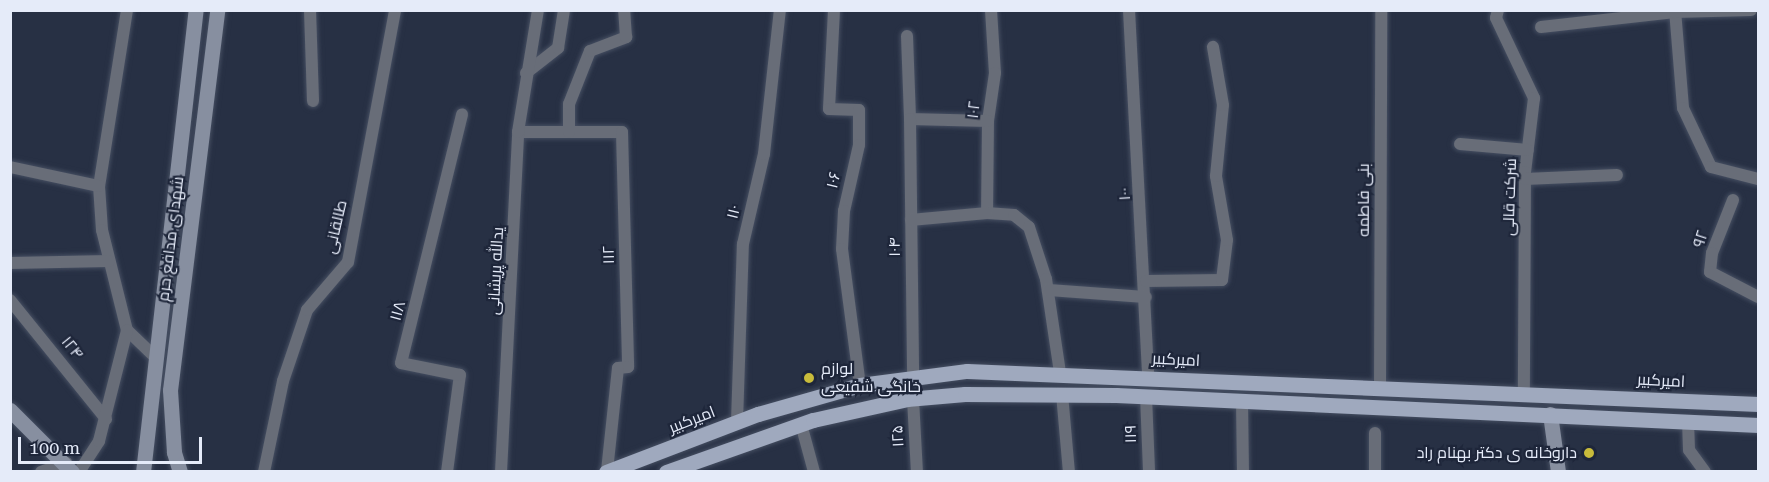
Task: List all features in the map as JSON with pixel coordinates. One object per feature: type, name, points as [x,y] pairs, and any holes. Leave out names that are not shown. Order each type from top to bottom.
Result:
[{"type":"main road","name":"شهدای مدافع حرم","points":[[143,471],[196,10]]},
{"type":"main road","name":"شهدای مدافع حرم","points":[[180,471],[174,452],[170,390],[217,10]]},
{"type":"main road","name":"امیرکبیر","points":[[607,471],[628,468],[738,422],[860,385],[913,376],[968,371],[1148,376],[1758,404]]},
{"type":"main road","points":[[154,388],[162,396],[170,390]]},
{"type":"main road","points":[[666,471],[801,423],[913,399],[965,394],[1146,396],[1758,425]]},
{"type":"main road","points":[[10,410],[69,467]]},
{"type":"main road","points":[[1550,414],[1558,471]]},
{"type":"street","points":[[80,471],[99,441],[127,330],[109,261],[99,186],[127,10]]},
{"type":"street","points":[[310,10],[313,101]]},
{"type":"street","name":"طالقانی","points":[[264,471],[283,381],[307,310],[348,262],[395,10]]},
{"type":"street","name":"یدالله پریشانی","points":[[501,471],[518,132],[538,10]]},
{"type":"street","points":[[526,73],[558,48],[564,10]]},
{"type":"street","points":[[570,132],[569,104],[590,51],[626,37],[624,10]]},
{"type":"street","name":"۱۱۰","points":[[738,422],[743,244],[764,154],[780,10]]},
{"type":"street","name":"۱۰۶","points":[[834,10],[829,109],[859,110],[859,145],[844,211],[842,249],[860,385]]},
{"type":"street","name":"۱۰۲","points":[[987,213],[988,121],[995,73],[991,10]]},
{"type":"street","name":"۱۰۰","points":[[1129,10],[1146,281],[1148,376]]},
{"type":"street","name":"شرکت قالی","points":[[1498,10],[1496,18],[1534,98],[1525,179],[1524,393]]},
{"type":"street","points":[[1541,27],[1615,15],[1751,10]]},
{"type":"street","points":[[1675,11],[1683,108],[1711,167],[1758,179]]},
{"type":"street","name":"بنی فاطمه","points":[[1380,387],[1381,12]]},
{"type":"street","name":"۱۰۴","points":[[907,36],[913,376]]},
{"type":"street","points":[[1146,281],[1222,280],[1227,240],[1216,176],[1223,105],[1213,47]]},
{"type":"street","name":"۱۱۸","points":[[447,471],[460,375],[401,363],[462,114]]},
{"type":"street","points":[[910,119],[988,121]]},
{"type":"street","name":"۱۱۲","points":[[518,132],[622,132],[628,367],[618,368],[607,471]]},
{"type":"street","points":[[1460,144],[1528,150]]},
{"type":"street","points":[[10,168],[99,186]]},
{"type":"street","points":[[1525,179],[1617,175]]},
{"type":"street","name":"۹۲","points":[[1733,200],[1712,253],[1710,272],[1758,297]]},
{"type":"street","points":[[911,220],[987,213],[1014,215],[1029,227],[1048,290],[1060,373]]},
{"type":"street","points":[[10,262],[109,261]]},
{"type":"street","points":[[1048,290],[1146,297]]},
{"type":"street","name":"۱۲۴","points":[[10,300],[106,419]]},
{"type":"street","points":[[127,330],[157,359]]},
{"type":"street","points":[[1062,394],[1069,471]]},
{"type":"street","name":"۱۱۹","points":[[1146,396],[1149,471]]},
{"type":"street","name":"۱۲۵","points":[[913,399],[917,471]]},
{"type":"street","points":[[1242,401],[1243,471]]},
{"type":"street","points":[[1688,421],[1689,450],[1705,471]]},
{"type":"street","points":[[801,423],[814,471]]},
{"type":"street","points":[[1375,433],[1375,471]]},
{"type":"street","points":[[41,471],[69,467]]},
{"type":"place","name":"لوازم خانگی شفیعی","points":[[809,378]]},
{"type":"place","name":"داروخانه ی دکتر بهنام راد","points":[[1589,453]]}]
